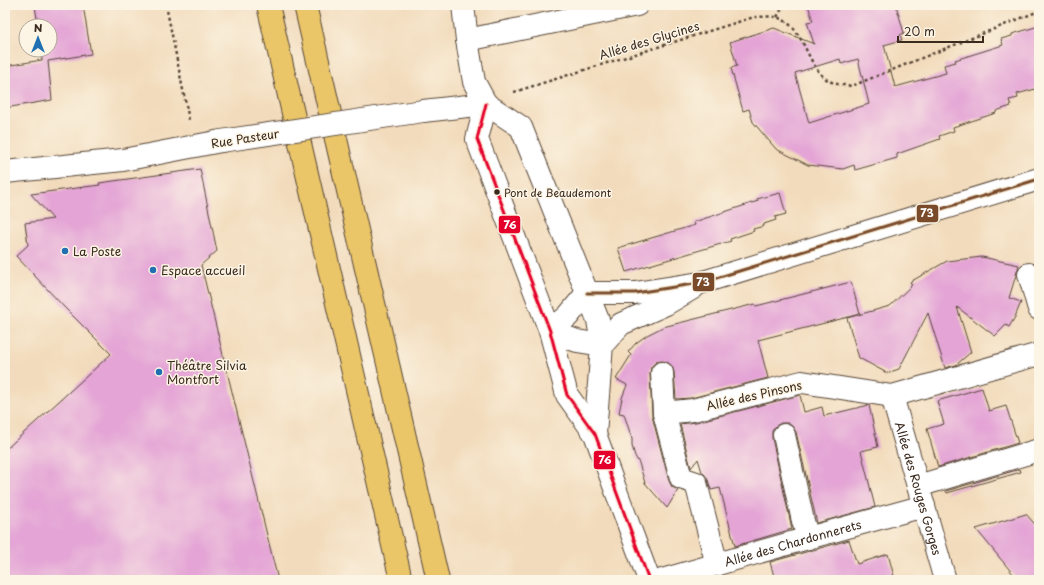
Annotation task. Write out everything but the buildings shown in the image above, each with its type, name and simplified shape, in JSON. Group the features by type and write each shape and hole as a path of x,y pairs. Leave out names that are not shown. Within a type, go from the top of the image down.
{"highway":[{"path":"268,5 402,580"},
{"path":"305,5 438,580"}],"street":[{"path":"463,5 474,82 486,104 521,127 598,320 602,345 595,434"},
{"path":"467,40 637,5"},
{"name":"Rue Pasteur","path":"5,172 123,160 221,141 486,104"},
{"path":"486,104 477,139 550,332 567,395 595,434 649,580"},
{"path":"550,332 568,316 588,293 635,292 700,284 1039,179"},
{"path":"1029,274 1039,309"},
{"path":"602,345 621,324 666,304 700,284"},
{"path":"550,332 577,341 602,345"},
{"path":"892,396 1039,354"},
{"path":"662,373 664,413 681,478 696,483 717,565"},
{"name":"Allée des Pinsons","path":"664,413 693,410 802,382 892,396"},
{"name":"Allée des Rouges Gorges","path":"892,396 945,580"},
{"path":"784,435 802,521 808,538"},
{"name":"Allée des Chardonnerets","path":"662,580 808,538 1039,450"}],"path":[{"path":"166,5 194,146"},
{"path":"784,5 777,17 796,31 818,72 833,83 852,86 1039,11"},
{"name":"Allée des Glycines","path":"486,104 520,89 754,17 777,17"}],"transit line":[{"name":"76","path":"486,104 477,139 550,331 567,395 595,434 649,580"},
{"name":"73","path":"587,293 635,293 700,283 1039,179"}],"place":[{"name":"Pont de Beaudemont","path":"497,192"},
{"name":"La Poste","path":"65,251"},
{"name":"Espace accueil","path":"153,270"},
{"name":"Théâtre Silvia Montfort","path":"159,372"}]}
